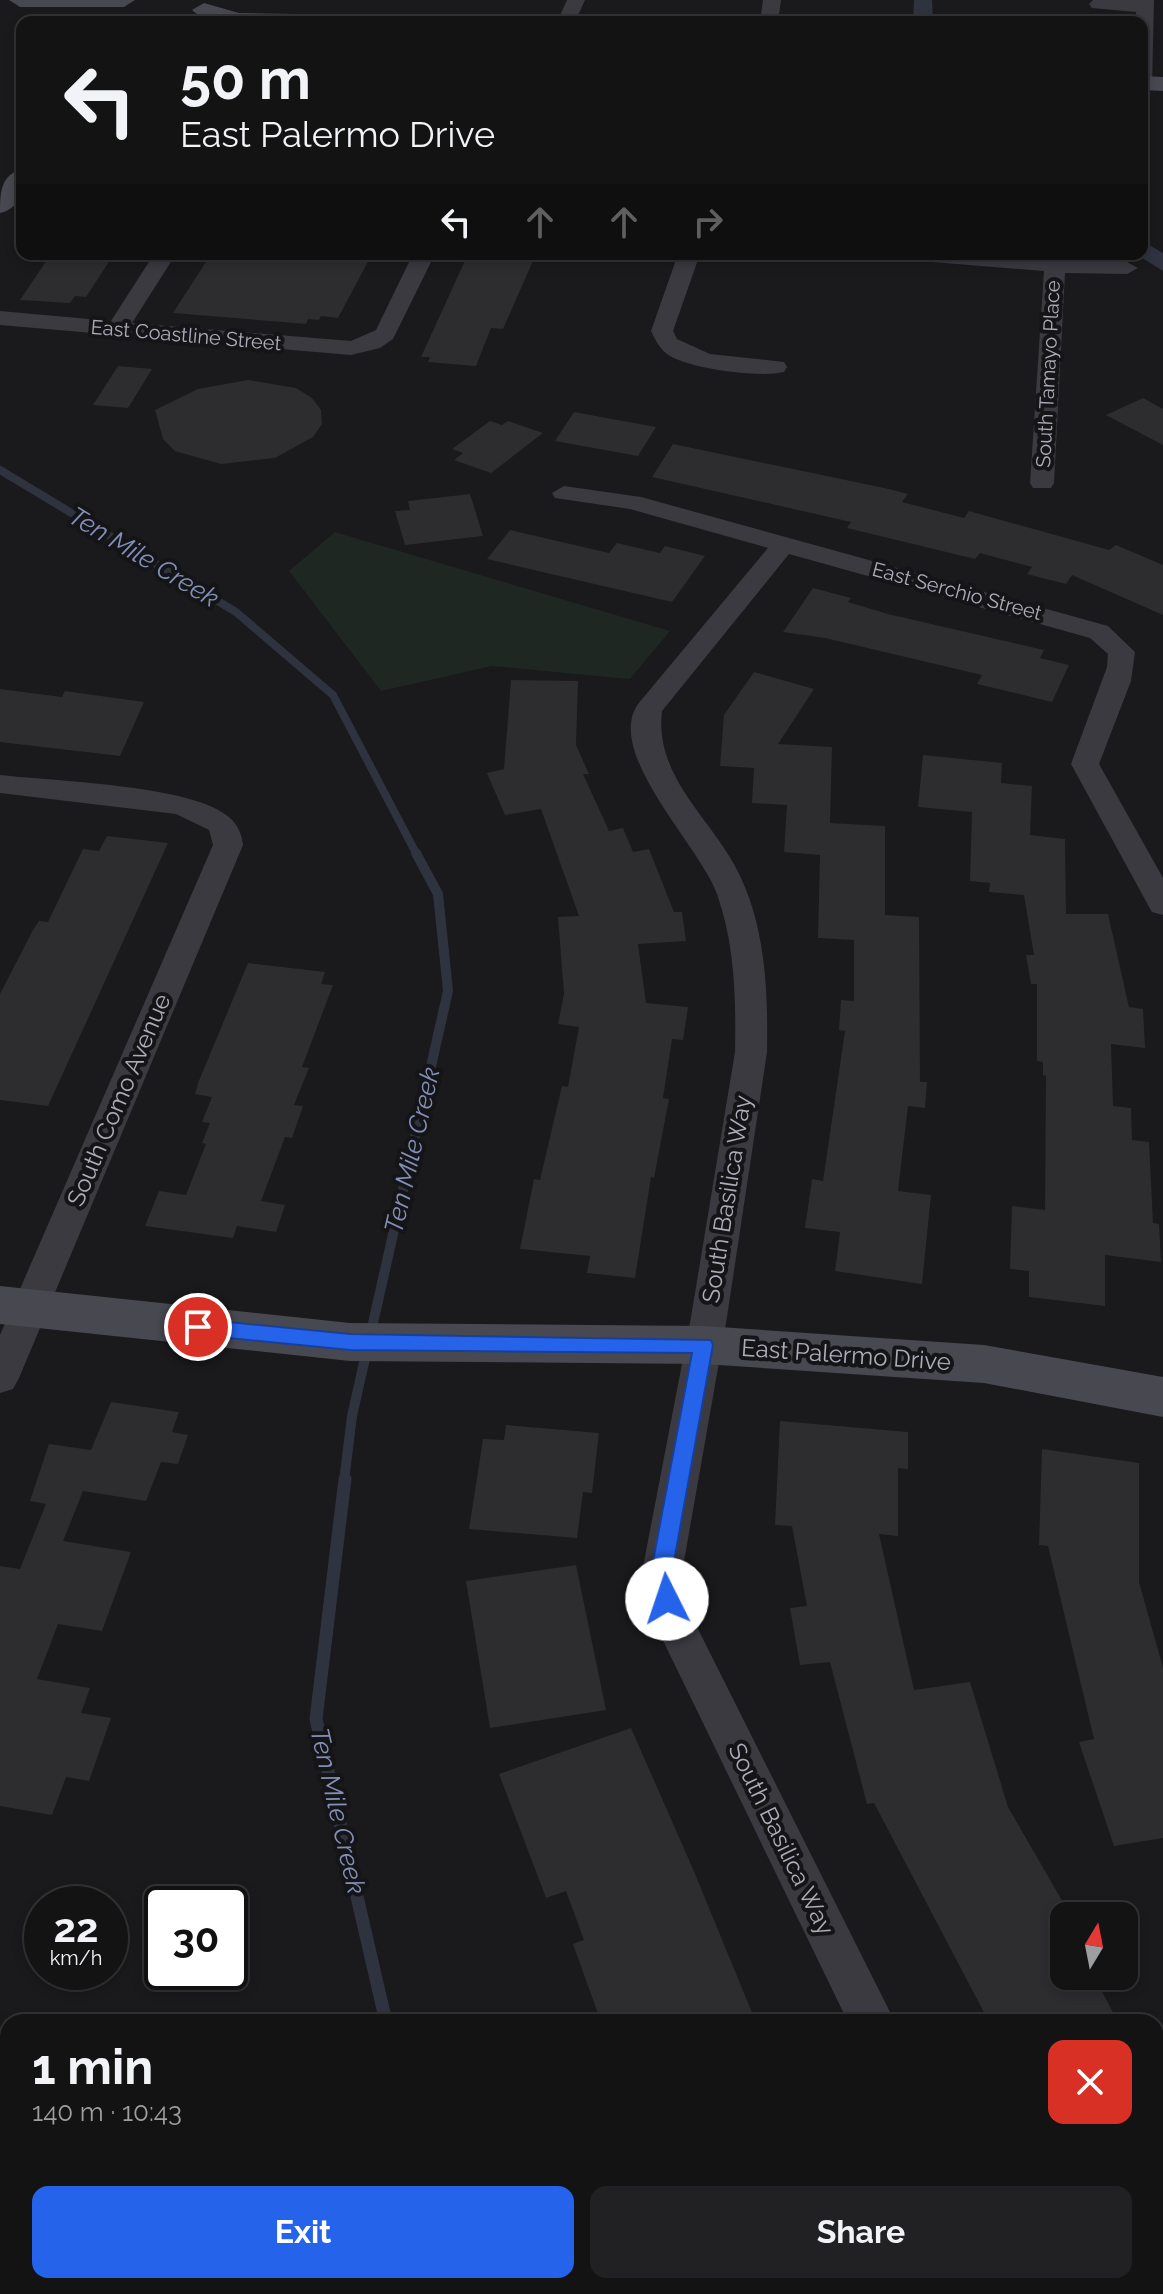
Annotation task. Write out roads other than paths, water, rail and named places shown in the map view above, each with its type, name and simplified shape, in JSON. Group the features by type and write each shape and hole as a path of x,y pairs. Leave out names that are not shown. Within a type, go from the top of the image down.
{"street":[{"path":"20,0 127,0"},
{"path":"98,16 102,10 127,0"},
{"path":"1098,4 1145,3"},
{"path":"199,8 228,16"},
{"path":"0,9 69,12 79,16"},
{"path":"1148,51 1150,83"},
{"path":"0,205 16,185"},
{"path":"117,328 161,260"},
{"name":"East Coastline Street","path":"0,318 332,348 372,343 389,328 421,260"},
{"path":"687,260 662,331 664,340 679,354 695,358 776,367"},
{"path":"982,260 1127,268"},
{"name":"South Tamayo Place","path":"1042,483 1055,266"},
{"name":"East Serchio Street","path":"564,493 632,502 1099,632 1122,652 1123,674 1088,745 1085,764 1163,905"},
{"name":"South Basilica Way","path":"784,544 648,710 643,726 644,745 654,769 696,824 726,876 748,964 753,1007 751,1052 704,1345 663,1567 667,1599 676,1626 868,2014"},
{"name":"South Como Avenue","path":"0,784 182,805 219,823 227,834 228,845 15,1306 0,1378"},
{"name":"East Palermo Drive","path":"15,1306 370,1342 704,1345 984,1364 1163,1397"}],"waterway":[{"path":"923,0 923,16"},
{"path":"1148,253 1163,264"},
{"name":"Ten Mile Creek","path":"0,470 236,612 333,695 417,855"},
{"name":"Ten Mile Creek","path":"344,1481 352,1416 448,991 438,894 416,853"},
{"name":"Ten Mile Creek","path":"345,1479 316,1719 384,2014"}]}
